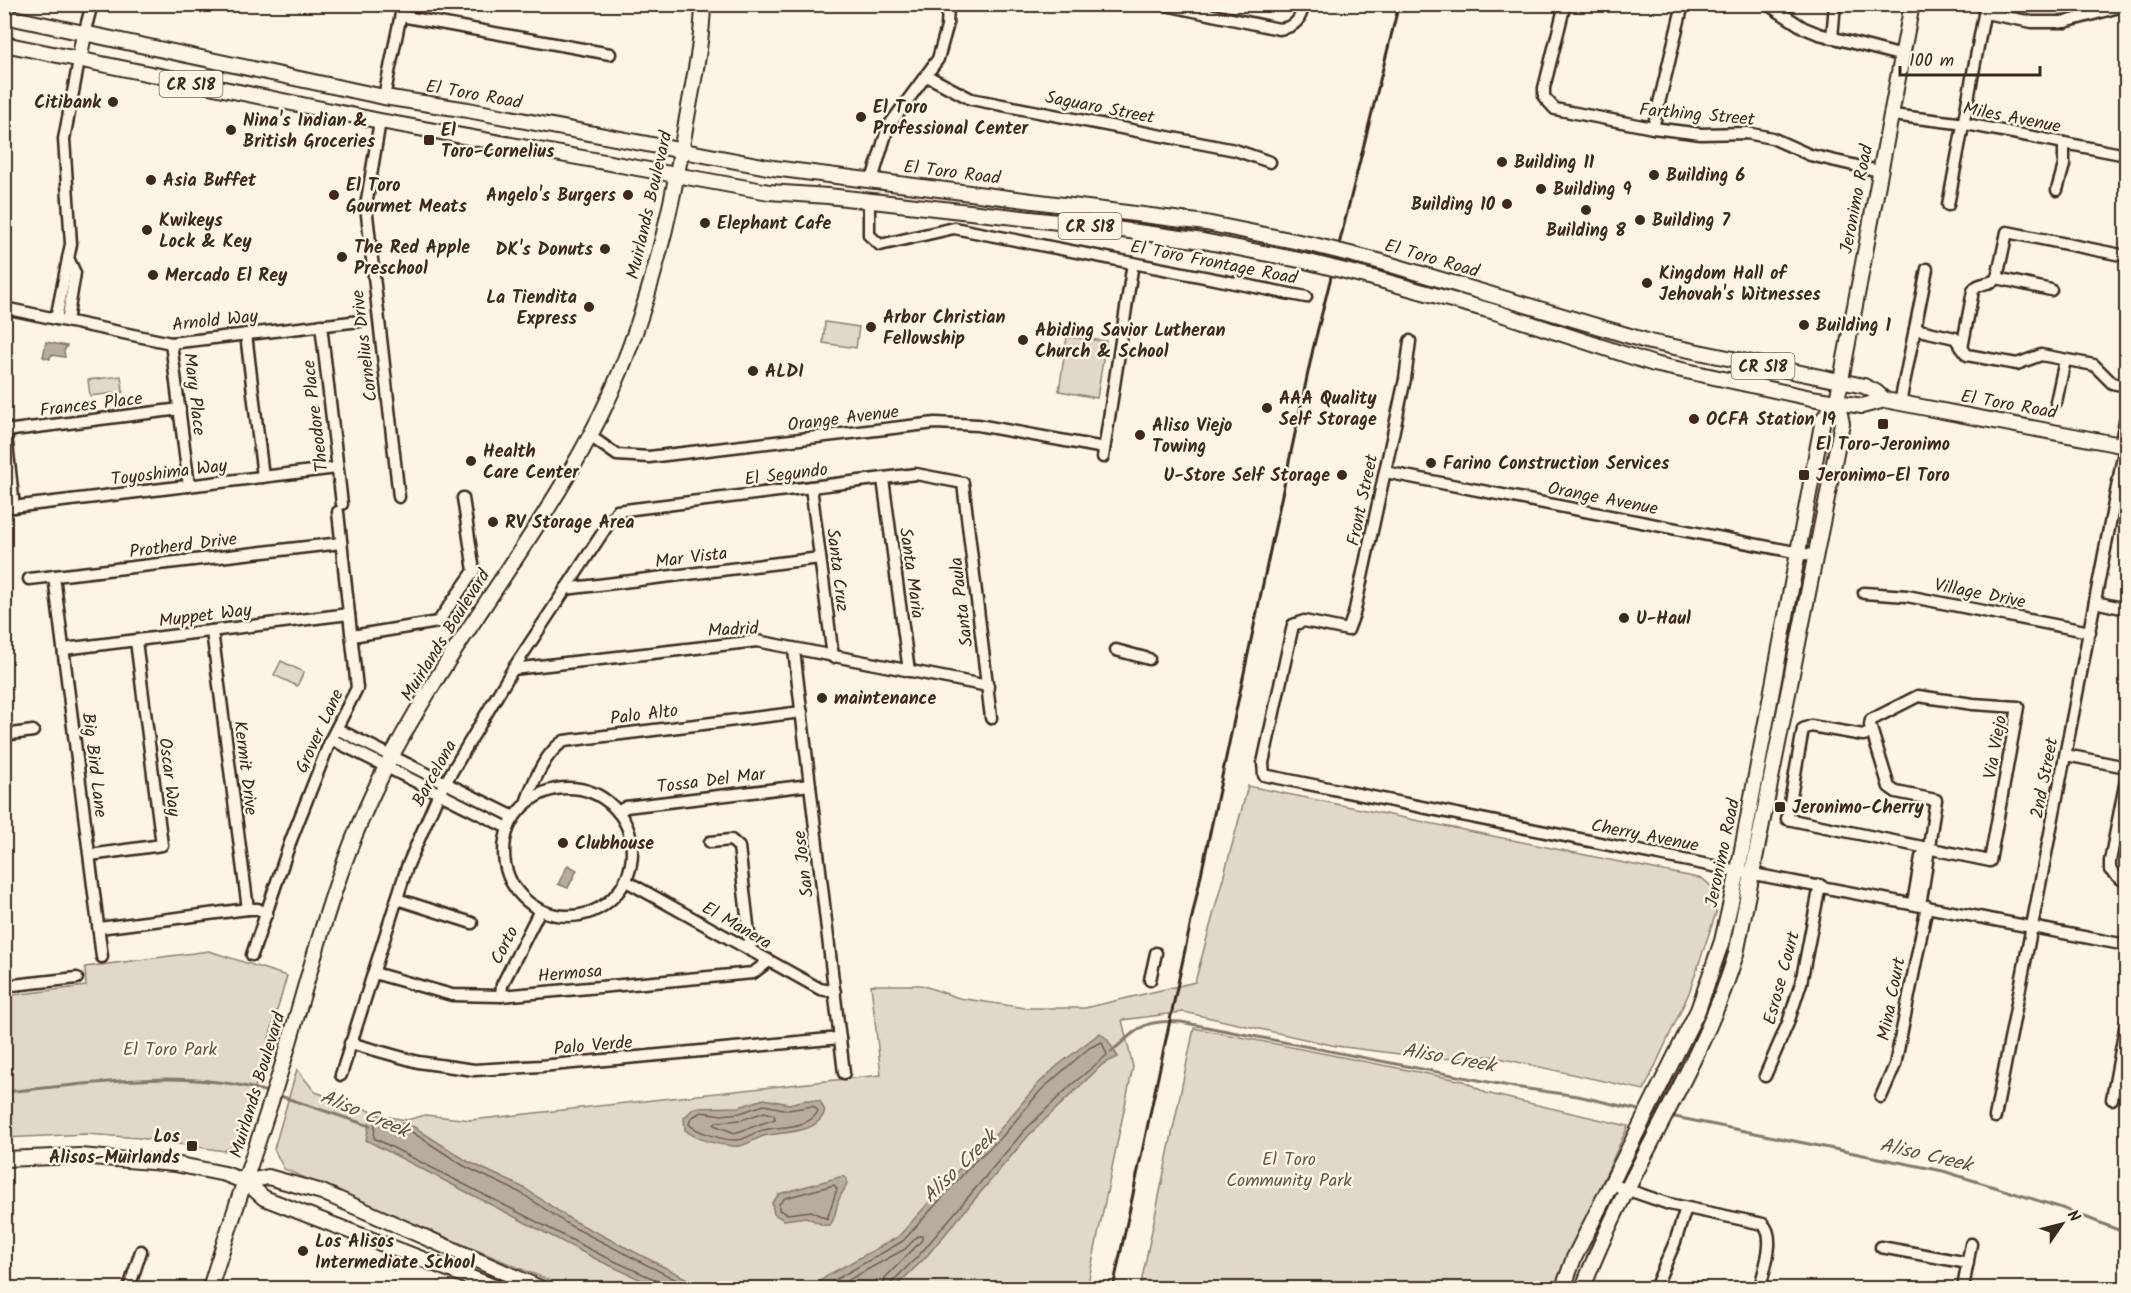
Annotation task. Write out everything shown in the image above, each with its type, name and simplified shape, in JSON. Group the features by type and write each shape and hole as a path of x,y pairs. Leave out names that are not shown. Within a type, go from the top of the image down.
{"main road":[{"name":"Muirlands Boulevard","path":"210,1288 246,1182 353,837 389,762 432,687 555,496 590,436 607,403 628,349 658,255 678,174 700,55 703,4"},
{"name":"Jeronimo Road","path":"1583,1288 1627,1188 1714,1017 1728,978 1754,874 1842,423 1837,401 1840,381 1912,4"},
{"name":"El Toro Road","path":"4,16 190,54 236,67 384,98 682,149 773,168 1206,223 1314,245 1378,261 1650,342 1864,387 1876,392 1885,400"},
{"path":"79,61 84,34"},
{"name":"El Toro Road","path":"4,45 380,121 770,192 1203,241 1309,262 1373,278 1495,312 1654,364 1815,399 1862,406 1885,400 2126,445"},
{"path":"380,121 384,98"},
{"path":"869,202 872,180"},
{"name":"Jeronimo Road","path":"1563,1288 1574,1258 1656,1095 1711,976 1738,871 1823,419 1837,401"},
{"path":"4,1159 60,1156 135,1159 225,1174 246,1182 264,1198 497,1288"},
{"path":"246,1182 268,1177 322,1192 540,1288"}],"street":[{"path":"84,34 92,4"},
{"path":"872,180 888,127 938,59 943,42 948,4"},
{"path":"1161,4 1279,29 1295,25 1300,18 1304,4"},
{"name":"Farthing Street","path":"1565,4 1544,88 1547,102 1563,111 1653,128 1701,134 1747,133 1772,138 1810,155 1879,171"},
{"path":"1653,128 1683,4"},
{"path":"1767,4 1804,28 1832,38 1903,56"},
{"path":"1832,38 1835,4"},
{"path":"1948,205 1966,123 1985,9 2032,22 2065,22 2127,5"},
{"path":"384,98 402,10 610,54"},
{"path":"62,320 75,273 68,258 72,232 64,139 79,61"},
{"name":"Saguaro Street","path":"927,76 971,99 1235,150 1270,162"},
{"name":"Miles Avenue","path":"1892,115 1966,123 2127,155"},
{"name":"Cornelius Drive","path":"380,121 366,206 399,497"},
{"path":"2057,190 2064,165 2064,143"},
{"name":"El Toro Frontage Road","path":"869,202 869,235 880,245 954,228 1306,297"},
{"path":"1962,348 1973,291 1979,285 1993,282 1997,278 2007,232 2127,256"},
{"name":"Orange Avenue","path":"590,436 617,455 649,457 935,423 978,424 1104,452 1133,262"},
{"path":"1900,403 1927,269"},
{"path":"1997,278 2051,290"},
{"name":"Arnold Way","path":"4,308 171,342 360,321"},
{"name":"Theodore Place","path":"321,325 340,508"},
{"path":"1915,329 1955,338 1967,355 2017,364 2042,355 2094,365 2112,383 2127,386"},
{"path":"246,334 263,477"},
{"name":"Front Street","path":"1264,775 1263,763 1291,630 1297,622 1304,621 1348,630 1369,553 1410,341"},
{"name":"Mary Place","path":"171,342 189,486"},
{"path":"2056,402 2065,360"},
{"name":"Frances Place","path":"5,431 180,409"},
{"name":"2nd Street","path":"1995,1117 2126,445 2122,436 2127,417"},
{"path":"4,426 9,507"},
{"name":"Toyoshima Way","path":"9,507 337,468"},
{"name":"Orange Avenue","path":"1385,472 1815,556"},
{"name":"El Segundo","path":"614,514 622,510 916,474 963,483"},
{"name":"Santa Maria","path":"883,478 909,671"},
{"name":"Santa Paula","path":"963,483 991,718"},
{"name":"Santa Cruz","path":"811,487 833,657"},
{"path":"352,636 430,624 443,618 474,571 463,498"},
{"name":"Grover Lane","path":"252,955 291,840 334,734 357,688 341,543 340,508"},
{"name":"Barcelona","path":"341,1075 397,899 438,795 513,669 614,514"},
{"name":"Protherd Drive","path":"29,579 341,543"},
{"name":"Mar Vista","path":"565,589 820,558"},
{"name":"Big Bird Lane","path":"54,576 102,957"},
{"name":"Village Drive","path":"1864,593 1907,596 2090,632"},
{"path":"2095,602 2127,609"},
{"name":"Muppet Way","path":"64,649 349,615"},
{"name":"Kermit Drive","path":"212,631 248,909"},
{"name":"Oscar Way","path":"90,855 162,845 136,641"},
{"name":"Madrid","path":"513,669 747,641 987,686"},
{"name":"San Jose","path":"794,650 844,1073"},
{"path":"1116,650 1149,659"},
{"name":"Via Viejo","path":"1918,696 1973,704 2018,706 1990,861 1928,849 1787,819 1803,729 1810,726 1863,735 1872,733 1870,725 1876,715 1918,696"},
{"name":"Palo Alto","path":"526,803 533,784 553,752 564,741 802,712"},
{"path":"4,735 33,731"},
{"path":"1872,733 1889,787 1896,792 1936,800 1928,849 1922,857 1920,904"},
{"path":"334,734 389,762 445,783 514,818"},
{"path":"2066,755 2127,767"},
{"path":"389,762 438,795 508,828"},
{"name":"Cherry Avenue","path":"1264,775 1738,871 2127,945"},
{"path":"2127,780 2110,870 2121,879 2127,880"},
{"name":"Tossa Del Mar","path":"618,812 626,807 810,784"},
{"path":"574,788 594,793 618,812 628,830 633,850 626,881 617,895 604,906 589,913 573,916 556,915 540,910 521,896 508,875 504,852 508,828 526,803 554,789 574,788"},
{"path":"710,842 731,840 739,847 751,951"},
{"name":"El Manera","path":"626,881 820,989 835,992"},
{"name":"Esrose Court","path":"1765,1076 1788,1023 1801,983 1820,885"},
{"path":"397,899 472,923"},
{"name":"Mina Court","path":"1881,1096 1895,1065 1920,904"},
{"path":"99,928 248,909 258,909 267,914"},
{"name":"Corto","path":"501,996 502,985 540,910"},
{"path":"1150,980 1155,953"},
{"name":"Hermosa","path":"374,973 452,995 501,996 753,973 769,961"},
{"path":"4,986 77,978"},
{"path":"2112,1099 2127,1023"},
{"name":"Palo Verde","path":"350,1043 418,1062 474,1070 541,1066 840,1038"},
{"path":"1611,1184 1686,1208 1758,1221 1768,1228 1770,1240 1760,1288"},
{"path":"1655,1288 1675,1242 1686,1208"},
{"path":"1962,1288 1971,1245"},
{"path":"1881,1247 1968,1263"},
{"path":"129,1288 141,1251"}],"green space":[{"path":"825,322 859,327 856,348 823,343"},
{"path":"1067,337 1106,341 1097,398 1059,391"},
{"path":"121,376 123,392 90,396 88,380"},
{"path":"281,661 304,672 297,686 274,675"},
{"path":"1248,786 1703,879 1713,888 1716,913 1689,993 1644,1090 1490,1056 1439,1059 1336,1046 1184,1012 1122,1020 1133,1067 1087,1288 567,1288 284,1169 274,1149 297,1069 315,1092 388,1117 407,1120 425,1115 471,1120 881,1075 871,985 921,985 959,998 1025,1008 1085,1008 1195,982"},
{"name":"El Toro Park","path":"209,951 287,976 239,1143 224,1151 139,1138 86,1134 5,1138 5,996 86,986 85,967"},
{"name":"El Toro Community Park","path":"1194,1028 1464,1081 1486,1093 1628,1126 1554,1288 1140,1288"}],"water":[{"path":"46,342 67,346 64,351 65,357 51,355 50,359 43,357"},
{"path":"568,865 577,870 568,888 558,884"},
{"path":"1100,1033 1107,1039 1118,1057 1103,1064 1029,1135 925,1258 894,1288 811,1288 830,1274 898,1237 970,1157 997,1133 1037,1085 1057,1066"},
{"path":"764,1099 789,1104 806,1100 820,1101 825,1111 821,1119 807,1128 764,1136 745,1145 737,1146 708,1141 695,1137 685,1130 684,1118 694,1108 739,1107"},
{"path":"371,1114 414,1127 467,1161 524,1188 572,1220 705,1288 659,1288 598,1260 366,1140"},
{"path":"843,1176 847,1179 847,1184 838,1200 834,1219 830,1225 823,1225 806,1217 784,1220 774,1214 772,1203 779,1194"}],"waterway":[{"name":"Aliso Creek","path":"1111,1052 1142,1027 1158,1022 1181,1022 1514,1087 1578,1096 1643,1111"},
{"name":"Aliso Creek","path":"4,1092 104,1082 172,1079 238,1085 271,1093"},
{"name":"Aliso Creek","path":"277,1095 370,1126"},
{"name":"Aliso Creek","path":"1670,1116 1943,1171 2062,1208 2126,1233"}],"railway":[{"path":"1113,1288 1313,349 1399,4"}],"place":[{"name":"Citibank","path":"113,102"},
{"name":"El Toro Professional Center","path":"861,117"},
{"name":"Nina's Indian & British Groceries","path":"231,130"},
{"name":"El Toro-Cornelius","path":"429,140"},
{"name":"Building 11","path":"1502,162"},
{"name":"Building 6","path":"1654,175"},
{"name":"Asia Buffet","path":"151,180"},
{"name":"Building 9","path":"1541,189"},
{"name":"El Toro Gourmet Meats","path":"334,195"},
{"name":"Angelo's Burgers","path":"628,195"},
{"name":"Building 10","path":"1507,204"},
{"name":"Building 8","path":"1586,210"},
{"name":"Building 7","path":"1640,220"},
{"name":"Elephant Cafe","path":"705,223"},
{"name":"Kwikeys Lock & Key","path":"147,230"},
{"name":"DK's Donuts","path":"605,249"},
{"name":"The Red Apple Preschool","path":"342,257"},
{"name":"Mercado El Rey","path":"153,275"},
{"name":"Kingdom Hall of Jehovah's Witnesses","path":"1647,283"},
{"name":"La Tiendita Express","path":"589,307"},
{"name":"Building 1","path":"1804,325"},
{"name":"Arbor Christian Fellowship","path":"871,327"},
{"name":"Abiding Savior Lutheran Church & School","path":"1023,340"},
{"name":"ALDI","path":"753,371"},
{"name":"AAA Quality Self Storage","path":"1267,408"},
{"name":"OCFA Station 19","path":"1694,419"},
{"name":"El Toro-Jeronimo","path":"1883,424"},
{"name":"Aliso Viejo Towing","path":"1140,435"},
{"name":"Health Care Center","path":"471,461"},
{"name":"Farino Construction Services","path":"1431,463"},
{"name":"U-Store Self Storage","path":"1342,475"},
{"name":"Jeronimo-El Toro","path":"1804,475"},
{"name":"RV Storage Area","path":"493,522"},
{"name":"U-Haul","path":"1624,618"},
{"name":"maintenance","path":"822,698"},
{"name":"Jeronimo-Cherry","path":"1780,807"},
{"name":"Clubhouse","path":"563,843"},
{"name":"Los Alisos-Muirlands","path":"192,1146"},
{"name":"Los Alisos Intermediate School","path":"303,1251"}]}
